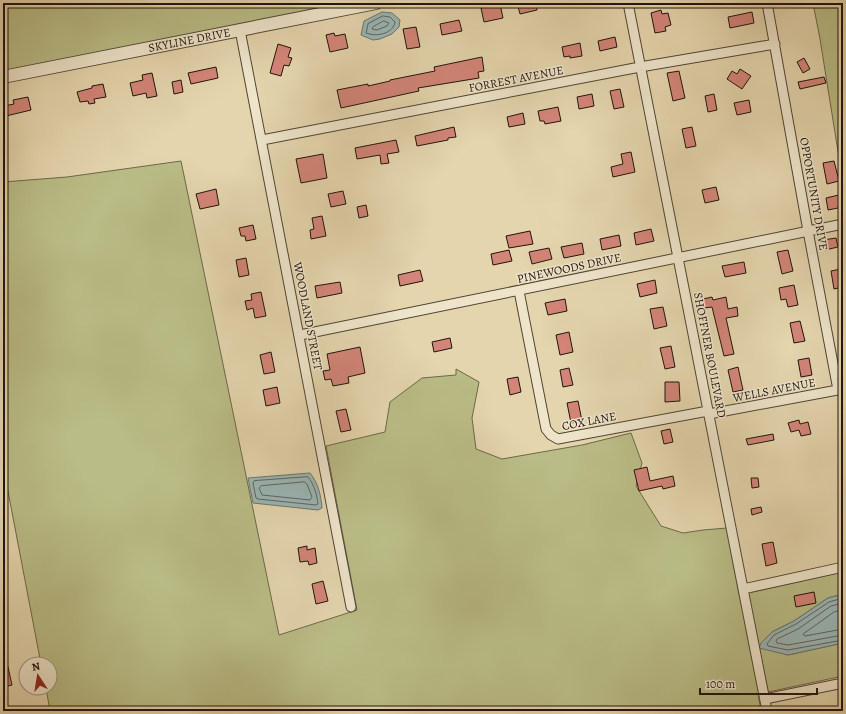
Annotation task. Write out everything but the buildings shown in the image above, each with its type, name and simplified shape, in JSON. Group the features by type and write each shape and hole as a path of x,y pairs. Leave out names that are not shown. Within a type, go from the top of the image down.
{"street":[{"name":"SKYLINE DRIVE","path":"3,77 376,3"},
{"name":"SHOFFNER BOULEVARD","path":"628,3 767,711"},
{"name":"OPPORTUNITY DRIVE","path":"767,3 808,231 841,389"},
{"name":"WOODLAND STREET","path":"240,30 300,335 351,607"},
{"name":"FORREST AVENUE","path":"262,140 640,67 775,44"},
{"name":"PINEWOODS DRIVE","path":"300,335 843,224"},
{"name":"COX LANE","path":"519,291 546,429 551,436 558,439 709,413"},
{"name":"WELLS AVENUE","path":"709,413 841,389"},
{"path":"743,589 843,567"},
{"path":"765,699 843,683"}],"green space":[{"path":"3,3 353,3 3,73"},
{"path":"813,3 843,3 843,163 840,164 820,39"},
{"path":"181,161 279,635 357,610 326,446 385,432 390,402 422,378 456,375 456,369 479,382 472,418 476,449 502,459 582,445 631,433 642,463 636,486 661,526 683,533 727,528 760,693 758,694 761,711 50,711 47,696 58,696 58,656 39,656 3,465 3,182 67,177"},
{"path":"843,572 843,594 828,598 794,621 772,632 759,647 788,655 843,643 843,676 768,692 748,593"}],"water":[{"path":"382,12 392,13 400,20 399,27 392,34 380,39 373,40 361,35 364,21"},
{"path":"310,473 319,489 322,508 318,510 253,503 248,478"},
{"path":"843,594 843,643 788,655 759,648 761,643 772,632 794,621 828,598"}]}
